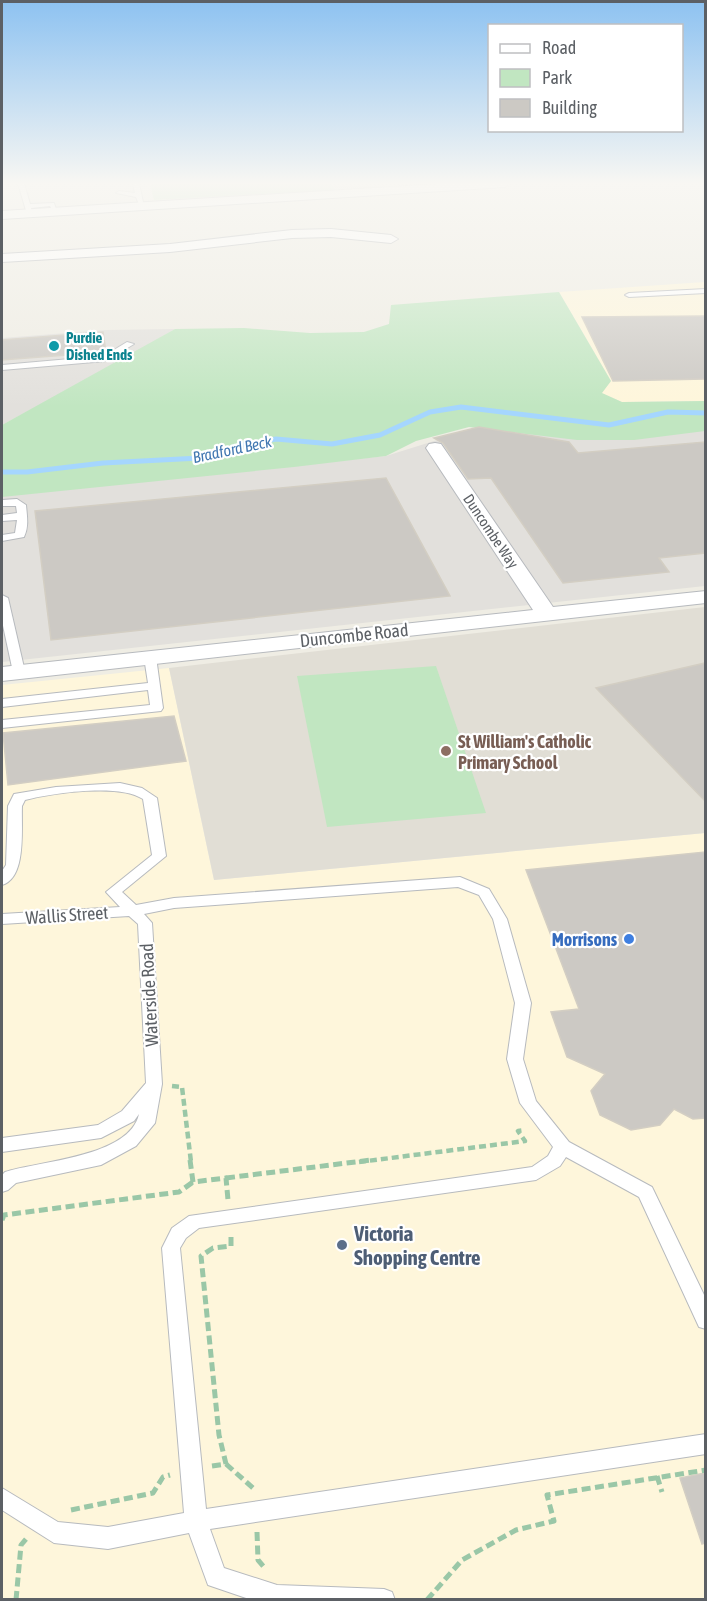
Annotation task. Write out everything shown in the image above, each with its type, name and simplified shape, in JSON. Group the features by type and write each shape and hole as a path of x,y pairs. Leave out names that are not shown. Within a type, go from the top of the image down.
{"street":[{"name":"Duncombe Way","path":"435,448 547,615"},
{"name":"Duncombe Road","path":"10,673 705,597"}],"lane":[{"path":"628,295 705,291"},
{"path":"2,368 106,358 130,344"},
{"path":"2,503 17,502 21,505 23,525 20,535 2,538"},
{"path":"2,518 22,516"},
{"path":"2,598 10,673"},
{"path":"2,724 157,708 150,657"},
{"path":"2,703 154,686"},
{"name":"Waterside Road","path":"2,880 13,865 15,806 19,797 111,787 128,788 150,798 159,856 113,892 145,923 154,1084 146,1123 130,1141 95,1160 11,1177 2,1185"},
{"name":"Wallis Street","path":"2,920 132,911 174,903 460,882 484,892 500,919 523,1003 515,1059 528,1103 563,1147 646,1192 705,1321"},
{"path":"2,1145 101,1131 128,1116 154,1084"},
{"path":"384,1599 277,1596 216,1577 196,1521 171,1248 179,1233 195,1221 536,1173 555,1161 563,1147"},
{"path":"2,1498 54,1532 108,1538 196,1521 705,1444"}],"path":[{"path":"226,1178 525,1141 518,1131 546,1128"},
{"path":"2,1220 4,1215 179,1192 193,1182"},
{"path":"426,1599 462,1560 516,1530 554,1521 547,1495 705,1470"}],"shaded area":[{"path":"705,282 705,401 622,402 601,393 611,381 559,292"},
{"path":"175,329 2,425 2,338 106,330"},
{"path":"479,427 705,431 705,586 2,662 2,495 386,456"},
{"name":"St William's Catholic Primary School","path":"705,607 705,833 214,880 169,668"},
{"name":"Victoria Shopping Centre","path":"169,668 214,880 705,833 705,1599 2,1600 2,685"}],"green space":[{"path":"559,292 611,381 602,393 622,402 705,401 705,431 634,440 577,440 469,427 416,441 386,456 2,497 2,425 175,329 244,328 310,333 364,332 389,324 391,305"},
{"path":"436,666 486,813 327,827 297,676"}],"building":[{"path":"705,316 705,379 613,381 582,317"},
{"name":"Purdie Dished Ends","path":"103,332 106,352 2,360 2,340"},
{"path":"479,427 569,442 578,453 705,442 705,553 659,558 669,572 563,583 491,478 468,479 443,443 434,438"},
{"path":"386,478 450,596 51,640 35,511"},
{"path":"705,663 705,801 596,688"},
{"path":"174,716 186,761 8,785 3,733"},
{"name":"Morrisons","path":"705,852 705,1118 693,1119 674,1109 660,1125 631,1130 600,1115 591,1091 605,1074 567,1057 551,1012 579,1009 526,870"},
{"path":"705,1473 705,1543 702,1544 680,1478"}],"waterway":[{"name":"Bradford Beck","path":"2,472 27,472 103,463 200,458 234,447 276,439 332,444 380,435 430,412 461,407 609,425 668,412 706,413"}],"place":[{"name":"Purdie Dished Ends","path":"54,346"},
{"name":"St William's Catholic Primary School","path":"446,751"},
{"name":"Morrisons","path":"629,939"},
{"name":"Victoria Shopping Centre","path":"342,1245"}]}
